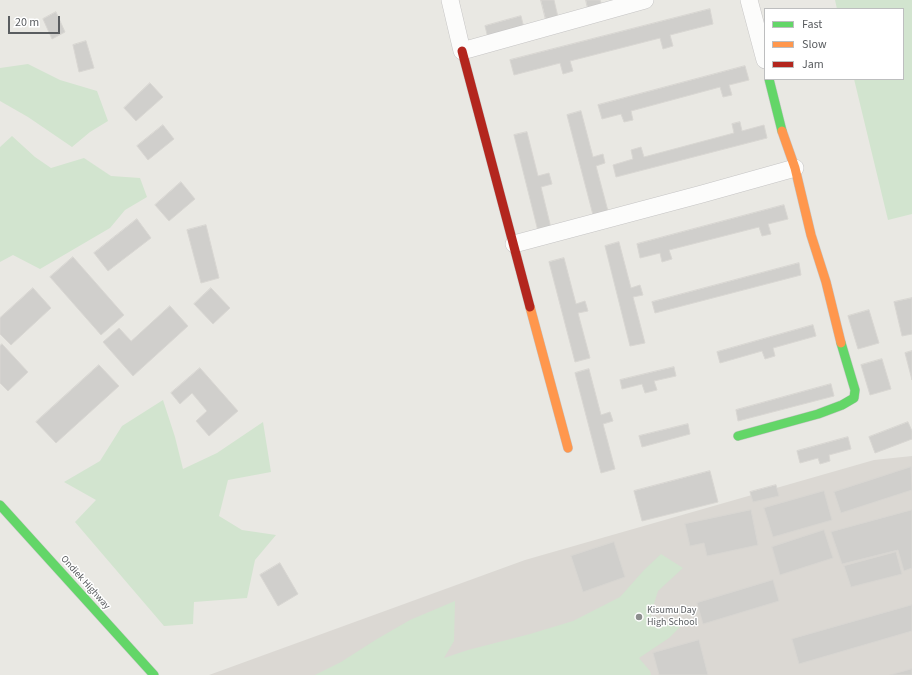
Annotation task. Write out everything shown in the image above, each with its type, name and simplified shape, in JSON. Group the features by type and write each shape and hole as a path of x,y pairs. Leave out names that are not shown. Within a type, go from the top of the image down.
{"street":[{"path":"450,0 462,51 568,448"},
{"path":"462,51 645,0"},
{"path":"750,0 764,56"},
{"path":"738,436 812,416 849,402 854,398 855,390 845,360 826,282 811,235 795,168 783,133 769,80"},
{"path":"514,244 795,168"},
{"name":"Ondiek Highway","path":"0,505 154,675"}],"shaded area":[{"name":"Kisumu Day High School","path":"912,456 912,675 209,675 525,560 874,460"}],"green space":[{"path":"835,0 912,0 912,214 888,220 854,80 904,80 904,8 837,8"},
{"path":"28,64 60,80 97,91 108,121 90,132 72,147 28,117 0,101 0,68"},
{"path":"12,136 35,157 51,168 84,158 111,176 140,178 147,197 125,210 110,228 40,269 13,255 0,262 0,147"},
{"path":"163,400 175,437 183,469 217,453 263,422 271,472 228,480 219,516 242,530 276,535 255,560 247,598 194,602 193,624 164,626 75,522 96,500 64,482 100,461 122,426"},
{"path":"661,554 683,568 658,591 650,616 680,627 669,638 639,658 650,671 651,675 315,675 341,662 410,620 455,601 454,641 444,658 573,621 620,597 644,570"}],"building":[{"path":"541,0 554,0 558,17 546,20"},
{"path":"586,0 600,0 602,5 588,9"},
{"path":"710,9 713,24 670,35 673,46 663,49 660,38 570,61 573,71 563,74 560,63 514,75 510,60"},
{"path":"56,12 65,32 52,39 43,19"},
{"path":"521,16 524,28 488,38 485,26"},
{"path":"86,41 94,68 79,72 73,45"},
{"path":"745,66 749,80 729,85 732,95 723,97 720,87 631,111 633,120 624,122 621,114 602,119 598,105"},
{"path":"150,83 163,97 136,121 124,108"},
{"path":"581,111 593,157 603,154 605,163 596,166 608,211 593,215 567,115"},
{"path":"740,122 742,131 764,125 767,138 616,177 613,165 633,159 631,150 641,147 644,157 734,133 732,124"},
{"path":"163,125 174,139 148,160 137,146"},
{"path":"527,132 538,176 549,173 552,184 541,187 551,228 538,231 514,135"},
{"path":"181,182 195,199 169,221 155,205"},
{"path":"784,205 788,219 768,224 771,234 762,236 759,227 669,250 672,259 662,262 660,253 640,258 637,244"},
{"path":"137,219 151,238 108,271 94,253"},
{"path":"206,225 219,278 201,283 187,230"},
{"path":"619,242 631,288 640,285 643,295 633,297 645,343 630,346 605,246"},
{"path":"73,257 124,315 101,335 50,277"},
{"path":"564,258 576,304 585,301 588,311 578,313 590,358 575,362 549,262"},
{"path":"799,263 801,275 655,313 652,302"},
{"path":"33,288 51,308 11,345 0,334 0,318"},
{"path":"211,288 230,308 213,324 194,304"},
{"path":"912,298 912,334 902,336 894,302"},
{"path":"170,306 188,326 133,376 103,342 119,328 131,341"},
{"path":"869,310 879,343 858,349 848,316"},
{"path":"813,325 816,336 773,348 775,356 765,359 762,351 720,363 717,352"},
{"path":"2,344 28,372 8,391 0,383 0,346"},
{"path":"912,351 912,380 905,353"},
{"path":"882,359 891,389 870,395 861,365"},
{"path":"99,365 119,386 56,443 36,422"},
{"path":"674,367 676,376 654,381 657,390 645,393 642,384 622,389 620,380"},
{"path":"200,368 238,411 209,436 196,421 207,411 192,393 180,404 171,393"},
{"path":"589,369 601,415 610,412 613,421 603,424 615,469 601,473 575,373"},
{"path":"831,384 834,396 738,421 736,410"},
{"path":"908,422 912,431 912,439 875,453 869,437"},
{"path":"688,424 690,434 642,447 639,436"},
{"path":"848,437 851,449 829,455 830,461 820,464 818,458 800,463 797,451"},
{"path":"911,467 912,490 841,513 834,492"},
{"path":"710,471 718,502 642,521 634,491"},
{"path":"776,485 779,496 753,502 750,492"},
{"path":"824,491 832,520 773,537 764,508"},
{"path":"751,510 758,545 707,556 704,543 690,546 685,524"},
{"path":"912,510 912,568 904,571 898,550 842,564 831,532"},
{"path":"824,530 833,558 780,575 772,547"},
{"path":"614,542 625,577 583,592 571,556"},
{"path":"896,552 902,574 851,587 844,566"},
{"path":"280,563 298,594 278,606 260,575"},
{"path":"773,580 779,601 703,624 697,603"},
{"path":"912,605 912,631 799,664 792,639"},
{"path":"699,640 708,675 659,675 653,653"},
{"path":"912,669 912,675 890,675"}],"traffic: fast":[{"path":"769,80 782,131"},
{"path":"738,436 818,414 842,405 854,398 855,390 841,343"},
{"path":"0,505 154,675"}],"traffic: slow":[{"path":"782,131 795,168 811,235 826,282 841,343"},
{"path":"530,307 568,448"}],"traffic: jam":[{"path":"462,51 530,307"}],"place":[{"name":"Kisumu Day High School","path":"639,617"}]}
